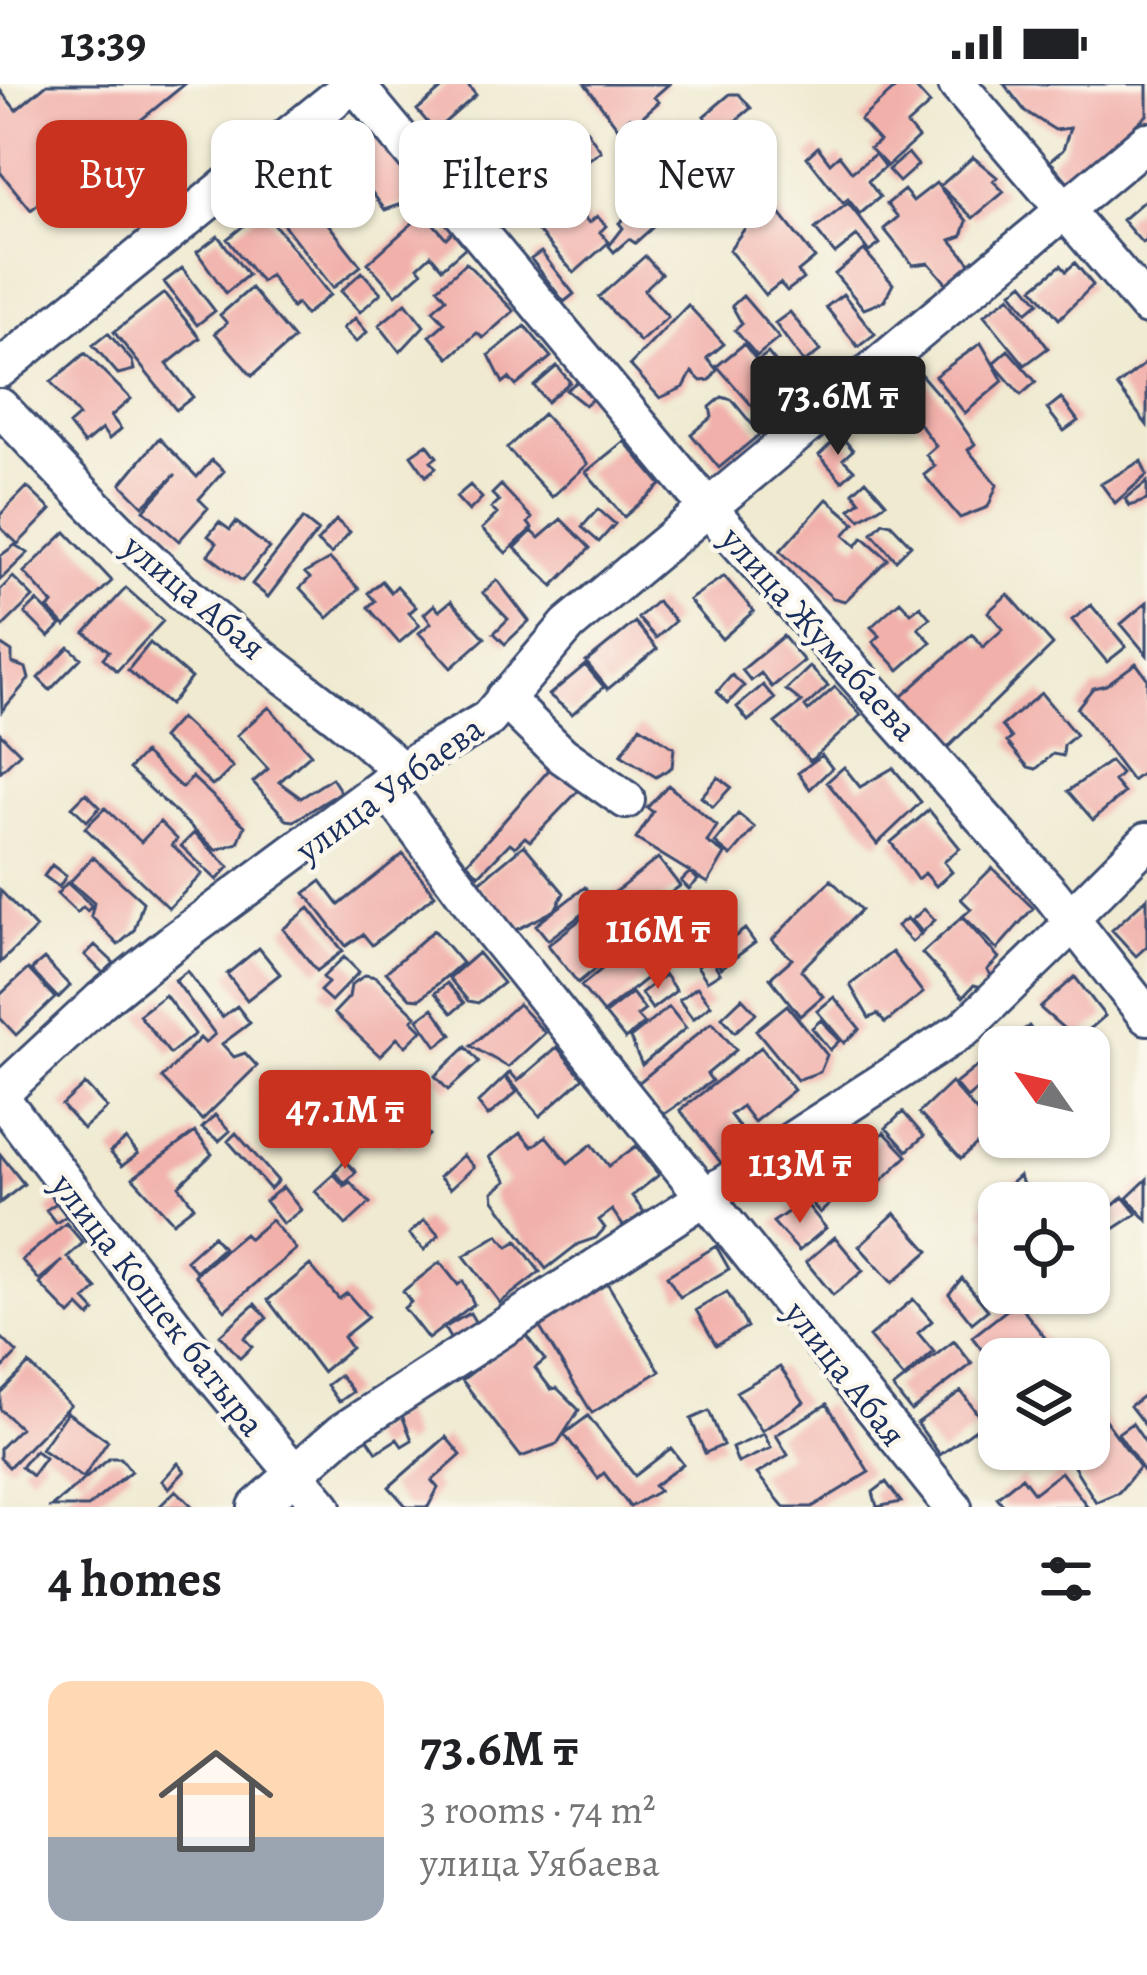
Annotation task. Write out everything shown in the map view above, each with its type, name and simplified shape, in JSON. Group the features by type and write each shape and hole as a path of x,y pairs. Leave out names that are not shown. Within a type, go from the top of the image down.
{"street":[{"path":"0,369 354,84"},
{"name":"улица Жумабаева","path":"354,84 709,509 1072,920 1147,1016"},
{"path":"957,84 1147,306"},
{"name":"улица Уябаева","path":"0,1095 101,1000 393,778 471,732 568,625 1147,141"},
{"name":"улица Абая","path":"0,407 130,544 196,604 358,729 493,932 953,1507"},
{"path":"504,698 562,755 626,800"},
{"path":"257,1507 342,1432 964,1029 1147,841"},
{"name":"улица Кошек батыра","path":"0,1095 291,1475 323,1507"}],"building":[{"path":"47,84 185,84 141,120 36,120 36,206 31,210 0,172 0,90 16,110"},
{"path":"447,84 467,84 476,95 448,120 426,120 417,110"},
{"path":"585,84 669,84 654,97 659,102 638,120 630,117 615,120 615,124"},
{"path":"900,84 912,84 930,104 907,125 918,138 887,166 870,148 879,141 860,120"},
{"path":"1004,84 1147,84 1147,115 1069,183 1050,161 1063,150 1070,128 1055,130 1025,111"},
{"path":"730,94 739,94 751,108 737,120 704,116"},
{"path":"375,130 399,162 399,205 385,210 375,197"},
{"path":"591,137 601,151 591,158"},
{"path":"818,147 830,163 839,155 852,172 875,154 885,167 868,181 880,197 860,214 848,199 843,203 807,157"},
{"path":"908,153 918,165 899,182 888,170"},
{"path":"973,157 997,177 993,181 1004,192 973,218 940,186"},
{"path":"936,183 967,221 962,236 951,240 971,264 947,284 929,263 913,265 884,229 898,217 887,204 904,190 913,201"},
{"path":"1147,198 1147,241 1142,243 1122,220"},
{"path":"848,203 880,244 869,252 857,236 835,254 815,229"},
{"path":"777,210 815,258 798,272 803,279 787,291 780,283 765,295 729,250 745,228 777,228"},
{"path":"597,216 606,226 600,232 609,242 574,273 537,230 591,228"},
{"path":"241,228 277,228 330,295 305,315 297,304 292,308 270,275 261,282 227,239"},
{"path":"286,228 331,228 361,266 333,288"},
{"path":"407,228 437,228 446,238 454,230 468,245 442,268 431,255 418,267 422,272 396,295 368,263"},
{"path":"623,228 652,228 635,243 629,239 614,252 609,246"},
{"path":"218,236 248,275 226,293 197,252"},
{"path":"864,250 893,284 884,301 864,309 835,274"},
{"path":"541,252 574,294 564,302 531,259"},
{"path":"645,256 661,274 644,290 668,317 640,342 599,297"},
{"path":"466,263 514,311 483,338 477,333 449,358 430,336 445,323 433,310 446,298 438,288"},
{"path":"1075,263 1093,285 1059,319 1033,288 1061,265 1066,271"},
{"path":"182,268 215,311 197,325 164,282"},
{"path":"362,272 381,293 360,312 341,291"},
{"path":"1023,283 1039,302 1027,312 1012,292"},
{"path":"251,288 294,339 252,376 215,333 227,323 220,315"},
{"path":"164,293 200,338 167,364 193,397 176,410 114,332"},
{"path":"843,294 875,334 858,347 826,307"},
{"path":"743,296 779,338 757,356 735,330 742,324 732,306"},
{"path":"1010,296 1048,348 1025,365 984,315"},
{"path":"406,303 424,326 400,352 379,325"},
{"path":"688,305 724,344 707,358 717,370 710,380 701,381 692,372 684,387 660,398 630,365"},
{"path":"790,312 820,351 804,363 775,323"},
{"path":"355,318 367,332 356,342 343,328"},
{"path":"525,326 551,357 516,386 509,378 503,383 489,355"},
{"path":"108,333 134,370 118,374 93,345"},
{"path":"981,343 1003,381 965,413 935,376"},
{"path":"744,344 757,361 768,353 789,379 753,407 717,366"},
{"path":"1008,350 1036,382 1021,395 993,363"},
{"path":"85,353 131,399 111,416 121,429 109,439 102,429 84,444 69,425 79,416 51,382"},
{"path":"1147,362 1147,425 1117,386"},
{"path":"557,366 570,382 547,402 534,386"},
{"path":"917,370 975,444 968,450 997,485 988,507 960,518 924,475 935,466 926,455 936,446 894,390"},
{"path":"581,379 595,397 585,405 566,390"},
{"path":"722,397 732,400 760,434 719,468 691,434 712,417 710,407"},
{"path":"1061,398 1078,421 1064,431 1047,409"},
{"path":"543,414 588,464 552,497 507,448"},
{"path":"840,435 853,450 843,459 854,470 842,481 819,455"},
{"path":"159,438 197,477 212,460 224,471 199,499 208,508 179,541 144,510 176,474 143,506 121,484"},
{"path":"624,441 661,485 624,517 586,472"},
{"path":"427,444 437,457 431,461 436,468 426,476 411,455"},
{"path":"1141,461 1147,475 1115,503 1101,484"},
{"path":"866,480 886,503 860,519 850,509 860,501 853,492"},
{"path":"1147,482 1147,500 1130,506 1125,499"},
{"path":"470,485 482,498 469,511 456,497"},
{"path":"501,485 532,518 528,523 532,528 506,553 482,529 497,514 491,508 499,501 492,494"},
{"path":"27,487 51,510 18,544 0,527 0,515"},
{"path":"827,499 855,523 844,535 856,546 863,537 888,559 845,601 833,598 780,551"},
{"path":"598,509 615,524 599,542 582,527"},
{"path":"303,519 318,531 268,597 252,584"},
{"path":"561,519 590,548 553,586 515,548 532,531 539,538"},
{"path":"336,520 350,532 331,554 317,542"},
{"path":"219,522 230,530 236,522 269,548 242,581 208,555 217,543 208,536"},
{"path":"883,522 911,545 896,560 872,533"},
{"path":"66,532 112,581 65,626 48,608 53,604 24,572"},
{"path":"15,545 28,553 0,580 0,556"},
{"path":"330,559 359,589 328,618 300,588 310,578 305,573"},
{"path":"724,576 754,611 722,639 689,600"},
{"path":"13,577 33,597 0,629 0,590"},
{"path":"497,580 529,621 505,644 494,633 508,619 483,593"},
{"path":"382,581 391,592 397,586 416,607 409,613 420,625 399,643 368,607 375,601 368,593"},
{"path":"126,588 163,621 117,671 103,658 109,651 85,633"},
{"path":"1008,594 1053,645 946,749 901,697 972,634 983,647 1003,629 988,612"},
{"path":"37,601 61,625 49,637 25,613"},
{"path":"451,601 485,638 451,668 419,633 431,623 424,614 434,605 439,611"},
{"path":"657,601 675,621 656,638 638,618"},
{"path":"900,601 911,613 920,606 930,618 918,628 931,642 899,670 873,642 880,636 871,627"},
{"path":"1147,602 1147,655 1121,624"},
{"path":"1091,605 1126,647 1107,662 1072,620"},
{"path":"635,622 657,649 608,689 586,662"},
{"path":"783,636 804,661 772,687 761,673 751,681 742,670"},
{"path":"150,643 191,678 169,705 128,670"},
{"path":"0,644 12,652 12,663 26,668 29,679 2,711"},
{"path":"69,647 81,658 50,690 38,678"},
{"path":"1136,663 1147,678 1147,770 1132,781 1077,708 1093,688 1106,685"},
{"path":"585,665 604,687 572,714 549,695"},
{"path":"810,667 828,686 805,707 808,711 835,687 861,715 810,761 775,723 802,702 786,690"},
{"path":"732,675 744,686 728,703 717,692"},
{"path":"763,685 775,699 748,721 737,707"},
{"path":"1041,693 1076,735 1064,745 1063,756 1053,754 1036,769 1028,767 1007,742 1012,738 1002,726"},
{"path":"269,707 311,754 279,782 301,798 332,778 341,792 294,821 287,820 253,782 268,769 237,735"},
{"path":"180,718 233,767 218,782 212,785 162,738"},
{"path":"640,726 674,748 672,767 656,777 621,755"},
{"path":"0,733 20,753 0,772"},
{"path":"144,753 182,788 192,777 245,826 238,843 216,850 129,769"},
{"path":"822,755 832,768 810,789 798,773"},
{"path":"1110,761 1121,774 1114,781 1124,793 1093,820 1068,791"},
{"path":"555,763 581,788 530,841 525,837 515,847 510,843 479,875 467,863"},
{"path":"844,767 860,787 893,768 921,802 877,844 827,782"},
{"path":"718,777 731,787 713,807 701,797"},
{"path":"668,785 717,826 707,842 725,854 708,883 636,839 653,812 647,808"},
{"path":"86,793 100,807 87,821 72,807"},
{"path":"105,808 141,842 160,822 177,839 172,845 202,874 169,908 85,828"},
{"path":"929,810 960,848 944,862 952,872 936,886 925,873 917,879 891,842"},
{"path":"738,814 755,828 731,856 715,843"},
{"path":"194,833 229,867 217,880 181,846"},
{"path":"524,845 564,893 555,910 516,930 477,884"},
{"path":"403,854 435,895 372,945 363,934 346,946 305,893 321,881 339,905"},
{"path":"93,857 143,902 134,931 118,945 91,916 94,903 70,882"},
{"path":"658,858 680,886 599,944 609,958 578,983 548,945"},
{"path":"52,865 66,876 59,887 44,876"},
{"path":"992,868 1033,908 997,949 963,916 971,909 961,899"},
{"path":"690,872 698,880 689,889 681,881"},
{"path":"831,880 861,910 801,970 823,996 800,1016 770,978 792,959 772,940"},
{"path":"67,883 92,906 87,911 83,907 77,913 57,894"},
{"path":"585,887 597,903 548,940 536,925"},
{"path":"0,890 36,928 0,963"},
{"path":"1147,898 1147,946 1136,956 1112,930"},
{"path":"309,908 343,951 317,971 283,929"},
{"path":"924,909 935,920 922,932 912,920"},
{"path":"962,917 999,958 987,970 994,978 985,988 974,985 963,997 922,953"},
{"path":"907,918 921,934 912,942 897,926"},
{"path":"652,928 666,945 647,960 633,943"},
{"path":"745,929 755,943 721,968 712,954"},
{"path":"434,930 462,963 420,999 410,998 386,972"},
{"path":"95,945 114,963 103,973 85,955"},
{"path":"631,945 645,961 639,966 648,977 603,1013 581,986"},
{"path":"259,948 280,974 247,1000 227,974"},
{"path":"892,952 923,993 885,1023 878,1014 869,1018 850,985"},
{"path":"478,953 503,983 478,1003 468,1001 449,978"},
{"path":"344,957 359,972 331,1001 320,991 328,983 323,977"},
{"path":"710,957 720,973 707,981 697,966"},
{"path":"44,959 70,986 58,998 31,970"},
{"path":"28,969 55,998 16,1035 0,1018 0,995"},
{"path":"187,971 222,1017 237,1006 250,1023 222,1044 234,1057 245,1053 257,1066 202,1120 162,1078 200,1038 205,1043 215,1034 175,980"},
{"path":"365,975 376,977 416,1016 412,1020 422,1030 406,1046 397,1038 380,1056 334,1013 349,997 351,985"},
{"path":"665,975 676,991 652,1009 641,993"},
{"path":"1075,977 1105,1016 1093,1026 1061,1026 1040,1008"},
{"path":"447,983 464,1003 452,1013 435,993"},
{"path":"697,987 711,1005 693,1019 679,1000"},
{"path":"632,993 645,1010 637,1016 644,1024 625,1039 605,1014"},
{"path":"165,995 195,1034 170,1054 139,1015"},
{"path":"834,997 860,1029 844,1043 817,1011"},
{"path":"742,998 756,1013 735,1032 722,1017"},
{"path":"518,1004 545,1033 508,1067 471,1046"},
{"path":"787,1005 827,1055 820,1072 797,1080 756,1030"},
{"path":"669,1007 686,1028 642,1065 630,1038"},
{"path":"433,1008 452,1035 437,1046 418,1019"},
{"path":"821,1020 839,1041 830,1050 812,1028"},
{"path":"712,1022 736,1050 707,1074 712,1081 663,1115 637,1084"},
{"path":"466,1047 479,1062 448,1090 435,1076"},
{"path":"557,1047 583,1078 540,1116 506,1076 510,1072 518,1081"},
{"path":"761,1047 794,1090 754,1122 742,1106 730,1115 754,1146 725,1168 680,1110"},
{"path":"978,1066 978,1089 967,1098 955,1084"},
{"path":"505,1077 517,1092 488,1116 478,1103"},
{"path":"951,1083 978,1113 978,1144 961,1159 919,1113"},
{"path":"85,1084 107,1108 83,1129 62,1105"},
{"path":"405,1108 429,1135 423,1141 414,1131 398,1146 382,1129"},
{"path":"903,1112 924,1136 907,1151 886,1128"},
{"path":"215,1115 230,1131 219,1141 202,1128"},
{"path":"195,1132 212,1154 179,1186 194,1206 173,1222 133,1178"},
{"path":"884,1132 907,1156 880,1182 856,1159"},
{"path":"236,1133 278,1181 270,1189 228,1141"},
{"path":"520,1133 532,1147 546,1136 568,1163 592,1144 609,1166 636,1146 659,1175 632,1196 644,1212 624,1227 612,1210 599,1220 605,1228 596,1238 578,1244 546,1269 494,1200 493,1192 507,1181 489,1157"},
{"path":"126,1139 138,1154 122,1166 110,1152"},
{"path":"0,1154 24,1184 0,1203"},
{"path":"463,1155 474,1167 450,1189 439,1177"},
{"path":"345,1161 356,1172 345,1183 334,1172"},
{"path":"334,1174 344,1186 350,1182 370,1203 346,1225 315,1191"},
{"path":"1147,1179 1147,1220 1127,1198"},
{"path":"283,1187 301,1210 283,1224 265,1201"},
{"path":"815,1187 830,1204 820,1213 805,1195"},
{"path":"1123,1197 1137,1214 1110,1231 1110,1208"},
{"path":"804,1201 826,1228 799,1251 773,1222"},
{"path":"58,1202 68,1215 56,1223 46,1210"},
{"path":"895,1213 929,1251 892,1283 859,1246"},
{"path":"271,1220 296,1249 225,1310 195,1275 244,1234 249,1239"},
{"path":"424,1220 439,1235 424,1250 409,1234"},
{"path":"66,1223 83,1243 67,1257 97,1289 85,1300 95,1311 90,1317 79,1306 70,1315 40,1284 62,1261 39,1280 22,1260"},
{"path":"498,1235 508,1247 517,1241 540,1272 500,1303 464,1256"},
{"path":"213,1236 223,1248 196,1271 186,1260"},
{"path":"835,1237 863,1271 833,1295 806,1262"},
{"path":"716,1246 729,1269 680,1297 667,1276"},
{"path":"440,1262 458,1285 463,1281 474,1304 428,1339 404,1308 411,1302 403,1291"},
{"path":"310,1265 339,1299 347,1293 368,1317 343,1337 351,1348 322,1372 268,1300"},
{"path":"962,1278 978,1298 978,1314 983,1314 972,1323 949,1294"},
{"path":"606,1281 660,1371 592,1413 537,1323"},
{"path":"727,1292 747,1327 716,1345 696,1310"},
{"path":"913,1299 932,1321 918,1333 934,1352 904,1378 869,1337"},
{"path":"255,1304 267,1318 244,1338 252,1347 240,1358 220,1335"},
{"path":"470,1313 480,1330 454,1345 444,1328"},
{"path":"1002,1314 1026,1314 1045,1338 978,1338 978,1345 972,1337"},
{"path":"524,1333 545,1360 535,1368 551,1389 557,1388 579,1410 557,1444 521,1457 462,1380"},
{"path":"0,1336 17,1353 0,1371"},
{"path":"954,1341 972,1364 911,1411 893,1388"},
{"path":"29,1364 70,1405 9,1467 0,1458 0,1448 20,1428 0,1409 0,1393"},
{"path":"780,1367 804,1402 762,1431 736,1392"},
{"path":"340,1375 353,1392 339,1402 327,1385"},
{"path":"961,1391 978,1415 978,1427 940,1455 917,1423"},
{"path":"1147,1393 1147,1428 1130,1406"},
{"path":"827,1404 869,1472 812,1507 784,1507 757,1474 788,1455 776,1435"},
{"path":"709,1411 723,1445 705,1453 691,1419"},
{"path":"67,1412 108,1441 83,1478 41,1449"},
{"path":"401,1413 412,1440 402,1446 397,1439 377,1452 366,1436"},
{"path":"588,1416 635,1476 671,1448 683,1464 654,1486 659,1491 630,1507 604,1473 598,1478 564,1434"},
{"path":"1132,1423 1147,1445 1147,1476 1118,1433"},
{"path":"1110,1426 1140,1467 1119,1492 1096,1502 1076,1470 1110,1470"},
{"path":"764,1434 771,1448 738,1463 732,1448"},
{"path":"446,1437 461,1455 432,1481 438,1488 428,1507 407,1507 389,1487"},
{"path":"35,1450 45,1458 32,1476 21,1467"},
{"path":"110,1458 121,1458 131,1471 88,1507 51,1507"},
{"path":"178,1463 185,1471 169,1488 162,1481"},
{"path":"1061,1472 1088,1507 1005,1507 997,1497 1022,1477 1034,1493"},
{"path":"886,1482 901,1502 877,1507 873,1492"},
{"path":"176,1490 193,1507 159,1507"}]}
